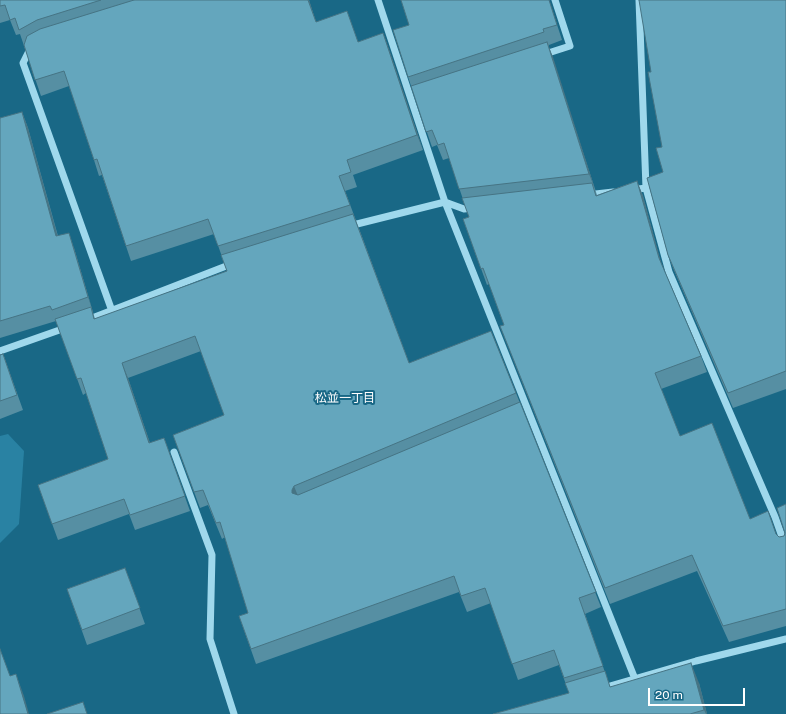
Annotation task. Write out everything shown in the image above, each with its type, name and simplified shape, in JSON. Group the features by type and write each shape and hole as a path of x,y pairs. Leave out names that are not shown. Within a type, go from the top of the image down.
{"street":[{"path":"378,0 445,202 635,679"},
{"path":"532,59 570,46 555,0"},
{"path":"641,2 646,188 669,272 777,515 786,548"},
{"path":"39,42 29,48 23,63 112,311"},
{"path":"411,98 418,96"},
{"path":"583,195 646,188"},
{"path":"341,229 445,202 464,209 480,207"},
{"path":"82,322 239,262"},
{"path":"0,351 75,324"},
{"path":"521,414 528,411"},
{"path":"174,452 212,555 210,639 234,714"},
{"path":"598,690 696,661 786,639"}],"shaded area":[{"path":"8,434 24,451 19,524 0,543 0,436"}],"building":[{"path":"0,0 101,0 37,20 19,30 15,18 10,20 5,5 0,6"},
{"path":"134,0 308,0 316,22 347,11 358,42 383,33 417,135 347,160 351,172 339,176 350,205 218,246 208,219 126,246 97,159 94,160 64,71 35,80 24,45 27,36 40,29"},
{"path":"401,0 549,0 557,25 543,29 544,32 408,77 393,30 409,25"},
{"path":"639,0 786,0 786,371 728,393 668,255 647,178 663,172 656,148 662,147 648,72 651,72"},
{"path":"547,42 589,174 459,189 444,143 438,145 432,130 426,132 411,86"},
{"path":"22,112 56,236 69,233 88,297 52,310 50,306 0,321 0,118"},
{"path":"637,181 659,258 701,356 655,373 680,436 712,423 750,519 768,511 776,534 779,537 784,536 785,533 777,508 786,504 786,609 723,626 692,555 605,588 500,326 504,325 483,268 481,269 463,219 469,217 462,198 592,183 596,196"},
{"path":"353,214 409,363 491,331 516,393 294,486 292,493 298,495 520,402 596,592 579,598 603,666 564,678 554,650 512,664 485,588 461,596 454,576 251,649 239,616 248,613 220,522 216,523 203,490 194,492 173,435 224,415 195,336 122,363 149,443 164,438 185,496 130,515 124,499 52,524 38,485 108,459 81,378 77,379 55,319 91,307 94,319 227,271 221,255"},
{"path":"3,354 17,395 0,401 0,355"},
{"path":"125,568 140,608 82,630 67,589"},
{"path":"0,649 10,676 16,674 28,714 0,714"},
{"path":"691,663 704,710 690,714 493,714 569,693 565,683 605,671 610,687"},
{"path":"83,702 87,714 47,714"}],"district":[{"name":"松並一丁目","path":"345,398"}]}
